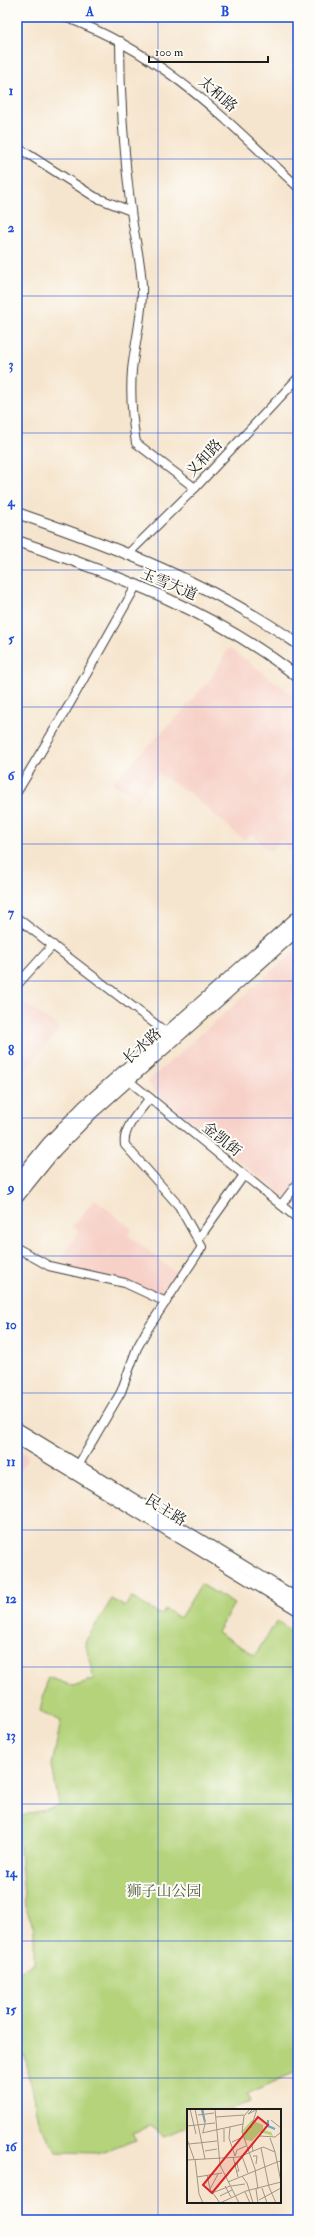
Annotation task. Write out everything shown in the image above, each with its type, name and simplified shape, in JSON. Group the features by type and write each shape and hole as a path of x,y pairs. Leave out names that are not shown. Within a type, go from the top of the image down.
{"highway":[{"name":"长水路","path":"17,1182 71,1120 298,916"},
{"name":"长水路","path":"17,1197 36,1172 73,1131 128,1080 298,929"}],"main road":[{"name":"玉雪大道","path":"17,513 128,554 204,587 249,612 298,644"},
{"name":"玉雪大道","path":"17,541 136,586 192,610 273,659 298,677"},
{"name":"民主路","path":"17,1428 296,1594"},
{"name":"民主路","path":"17,1439 298,1610"}],"street":[{"name":"太和路","path":"65,17 120,41 150,58 204,98 298,187"},
{"path":"120,41 120,81 131,211 139,255 142,286 141,314 131,388 131,405 136,443 196,488"},
{"path":"17,147 95,197 131,211"},
{"name":"义和路","path":"128,554 196,488 298,378"},
{"path":"17,792 70,705 136,586"},
{"path":"17,918 167,1033"},
{"path":"17,985 53,945"},
{"name":"金凯街","path":"128,1080 298,1219"},
{"path":"79,1464 121,1392 142,1339 202,1247 199,1238 179,1206 125,1145 124,1137 127,1130 150,1098"},
{"path":"199,1238 244,1175"},
{"path":"281,1205 298,1184"},
{"path":"17,1248 49,1266 125,1283 166,1302"}],"shaded area":[{"path":"229,648 298,699 298,860 281,841 269,852 252,834 244,840 189,792 158,774 138,800 112,782 178,716 211,678"},
{"path":"298,948 298,1208 157,1094 147,1082"},
{"path":"17,998 60,1028 17,1080"},
{"path":"95,1199 132,1229 128,1235 179,1275 164,1298 78,1271 61,1259 79,1231 72,1227"},
{"path":"17,1449 29,1456 18,1475 21,1478 17,1486"}],"green space":[{"name":"狮子山公园","path":"201,1584 234,1604 217,1632 255,1655 277,1621 292,1631 298,1622 298,2071 247,2094 250,2102 232,2109 187,2109 187,2126 164,2136 151,2126 132,2133 136,2140 97,2153 56,2152 40,2125 25,2056 17,2059 17,1972 34,1964 34,1928 25,1906 17,1817 59,1806 52,1765 61,1721 40,1711 48,1677 73,1686 94,1679 85,1642 112,1599 125,1607 131,1597 161,1615 165,1609 180,1618"}]}
